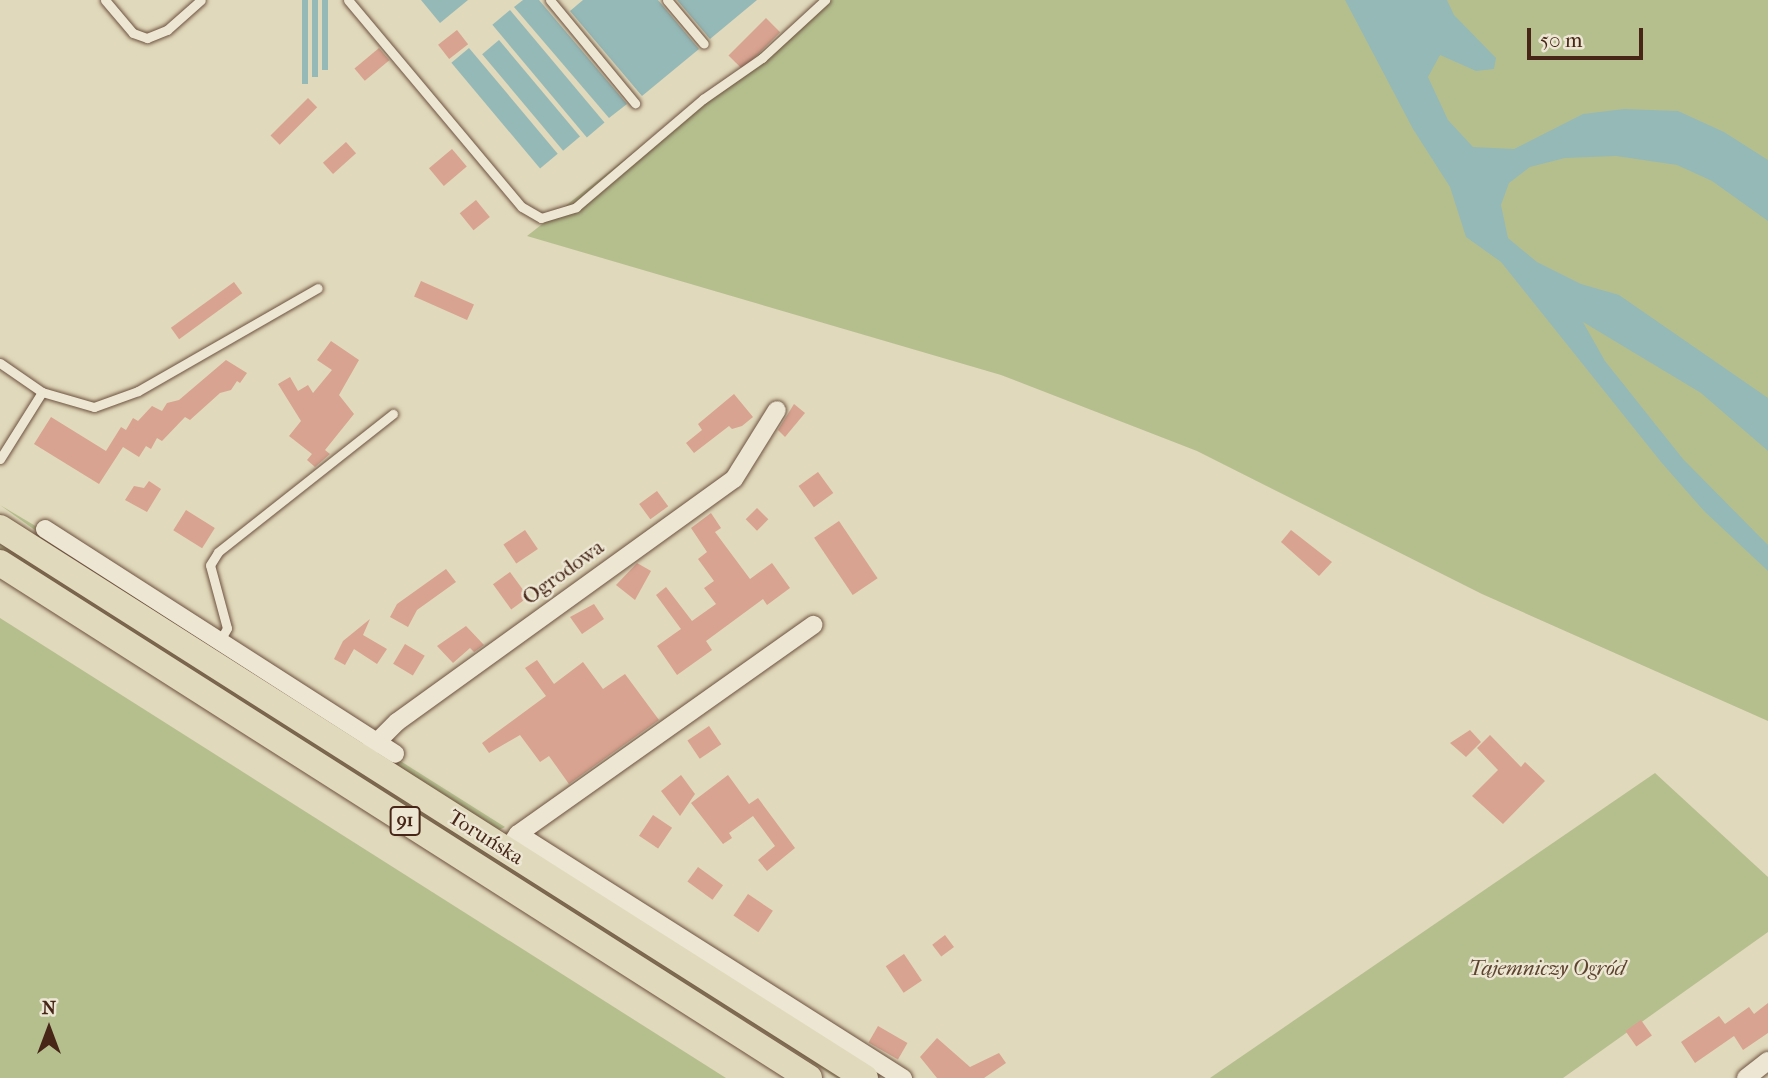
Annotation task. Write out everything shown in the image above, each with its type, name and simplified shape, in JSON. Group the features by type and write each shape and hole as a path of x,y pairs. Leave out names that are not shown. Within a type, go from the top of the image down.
{"main road":[{"name":"Toruńska","path":"0,528 213,652 512,842 865,1078"},
{"name":"Toruńska","path":"0,563 809,1078"}],"street":[{"name":"Ogrodowa","path":"368,751 734,479 777,410"},
{"path":"45,529 213,652"},
{"path":"813,625 512,842 903,1078"},
{"path":"368,751 395,754"},
{"path":"1746,1078 1768,1061"}],"lane":[{"path":"105,0 133,33 147,38 167,30 201,0"},
{"path":"348,0 522,207 541,218 576,207 703,99 762,58 825,0"},
{"path":"550,0 635,103"},
{"path":"667,0 704,44"},
{"path":"0,363 42,392 94,407 138,391 318,288"},
{"path":"1,456 42,392"},
{"path":"213,652 227,628 210,565 218,552 393,415"}],"green space":[{"path":"828,0 1768,0 1768,721 1482,594 1197,451 1001,375 527,236"},
{"path":"0,505 44,531 205,644 152,614"},
{"path":"0,541 850,1072 846,1078 837,1078 0,555"},
{"path":"0,618 726,1078 0,1078"},
{"path":"377,755 394,757 505,827 495,832"},
{"name":"Tajemniczy Ogród","path":"1655,773 1768,877 1768,932 1563,1078 1210,1078"}],"water":[{"path":"302,0 308,0 308,84 302,84"},
{"path":"312,0 318,0 318,77 312,77"},
{"path":"322,0 328,0 328,70 322,70"},
{"path":"421,0 468,0 440,23"},
{"path":"523,0 539,0 627,104 609,118 514,7"},
{"path":"583,0 658,0 699,49 642,96 570,11"},
{"path":"677,0 757,0 710,39"},
{"path":"1345,0 1447,0 1454,15 1496,58 1494,69 1476,71 1440,55 1428,77 1448,120 1473,147 1514,149 1583,114 1624,109 1678,111 1724,132 1768,160 1768,221 1712,181 1677,165 1616,156 1565,158 1530,167 1509,183 1501,205 1508,238 1537,262 1581,284 1619,295 1768,398 1768,451 1701,393 1583,322 1605,361 1683,459 1768,545 1768,571 1704,511 1661,462 1501,262 1466,237 1450,187 1413,129"},
{"path":"510,10 604,123 587,137 492,25"},
{"path":"499,40 580,137 563,151 482,54"},
{"path":"469,48 558,154 540,168 451,63"}],"building":[{"path":"766,18 780,32 743,70 729,55"},
{"path":"457,30 468,44 449,59 438,45"},
{"path":"379,48 389,60 365,81 354,69"},
{"path":"308,98 317,107 280,145 271,135"},
{"path":"346,142 356,153 333,174 323,163"},
{"path":"452,149 467,167 444,186 429,168"},
{"path":"476,200 490,217 474,230 460,213"},
{"path":"421,281 474,305 467,320 414,297"},
{"path":"234,282 242,293 179,339 171,328"},
{"path":"331,341 359,360 339,395 354,414 325,450 330,454 315,467 307,460 312,454 289,436 301,421 278,384 290,377 298,391 308,385 313,393 332,370 317,360"},
{"path":"226,360 247,373 240,383 237,381 231,390 220,393 190,420 185,417 162,441 157,438 151,449 146,446 139,457 123,447 99,484 34,444 51,417 106,451 121,427 126,430 133,418 138,421 152,406 162,411 167,403 179,400"},
{"path":"734,394 753,417 742,426 732,429 729,426 694,453 686,443 702,430 698,424"},
{"path":"794,404 805,413 785,437 778,430"},
{"path":"818,472 833,493 814,507 799,486"},
{"path":"149,481 161,489 147,512 125,500 134,486 144,488"},
{"path":"657,491 668,506 650,519 639,504"},
{"path":"757,508 768,519 757,531 746,519"},
{"path":"186,510 215,528 202,548 173,530"},
{"path":"711,513 721,528 715,532 750,579 772,563 790,588 767,605 763,599 706,641 712,650 677,675 657,646 681,629 656,595 666,587 692,621 716,604 704,588 714,581 698,559 707,552 691,528"},
{"path":"839,521 878,578 853,595 814,538"},
{"path":"525,530 538,549 516,564 503,545"},
{"path":"1291,530 1332,562 1319,576 1281,542"},
{"path":"637,563 651,571 635,600 616,585"},
{"path":"446,569 456,582 417,610 408,627 390,617 397,604"},
{"path":"510,572 528,597 511,609 493,584"},
{"path":"594,604 604,619 582,634 570,617"},
{"path":"370,619 363,635 387,649 377,664 354,649 345,665 334,659 343,641"},
{"path":"466,626 484,645 474,652 470,648 453,663 437,646"},
{"path":"405,644 425,656 413,676 393,664"},
{"path":"537,660 554,684 583,662 603,689 625,674 659,720 569,784 549,756 540,762 520,735 489,753 482,743 546,696 525,668"},
{"path":"709,726 721,744 700,759 687,741"},
{"path":"1470,730 1481,742 1466,757 1450,743"},
{"path":"1490,735 1521,767 1525,762 1545,781 1503,824 1472,796 1498,770 1477,748"},
{"path":"681,775 695,794 680,816 661,791"},
{"path":"728,775 749,804 758,798 795,848 767,871 758,860 775,846 753,816 729,833 732,838 723,844 691,803"},
{"path":"653,815 672,828 658,849 639,836"},
{"path":"698,867 723,885 712,900 687,882"},
{"path":"748,894 773,911 758,932 733,916"},
{"path":"945,935 954,947 941,957 932,945"},
{"path":"904,954 922,981 904,993 886,966"},
{"path":"1768,1003 1768,1033 1743,1050 1734,1036 1695,1063 1681,1042 1719,1016 1725,1024 1749,1007 1754,1014"},
{"path":"1641,1020 1652,1036 1636,1046 1625,1031"},
{"path":"878,1026 907,1043 898,1059 868,1042"},
{"path":"937,1038 970,1067 999,1053 1006,1063 984,1078 937,1078 920,1057"}]}
